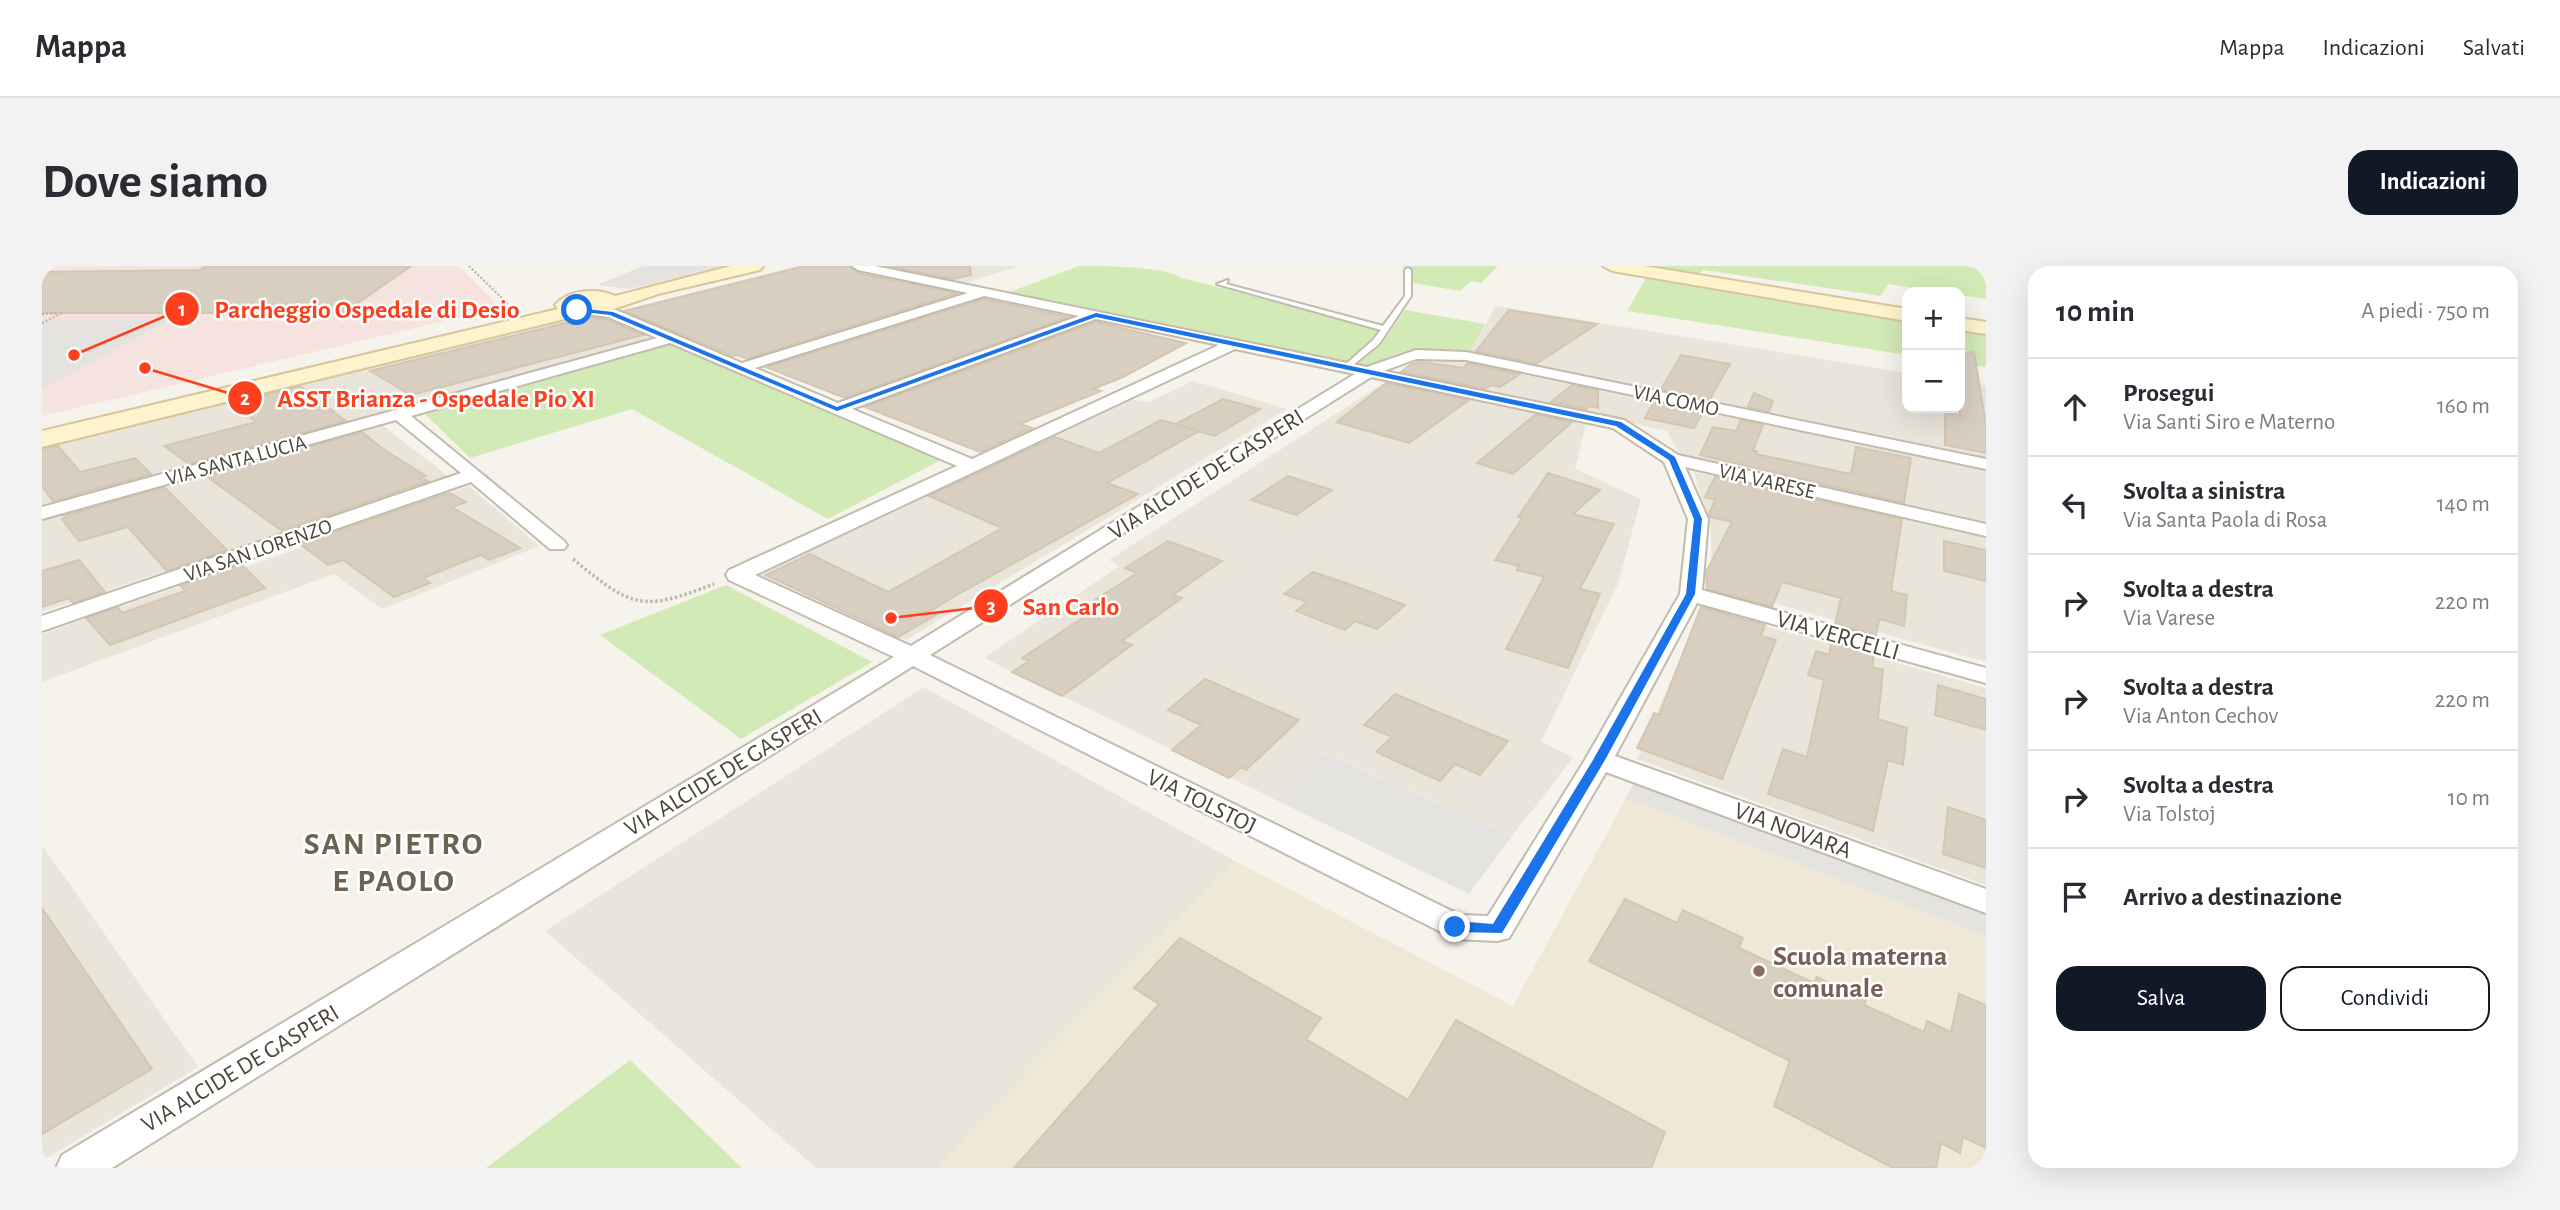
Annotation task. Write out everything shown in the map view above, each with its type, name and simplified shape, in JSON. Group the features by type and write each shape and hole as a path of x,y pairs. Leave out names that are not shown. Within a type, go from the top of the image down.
{"street":[{"path":"42,439 754,266"},
{"name":"VIA VARESE","path":"858,266 1618,424 1672,459 1986,530"},
{"path":"893,273 919,266"},
{"path":"1612,266 1902,314"},
{"path":"741,368 984,292"},
{"path":"42,430 522,316 594,306 970,465"},
{"path":"837,409 1096,315"},
{"path":"1965,325 1986,328"},
{"name":"VIA SANTA LUCIA","path":"42,513 672,338"},
{"path":"737,575 1234,344"},
{"name":"VIA COMO","path":"1358,370 1407,354 1433,352 1466,356 1986,464"},
{"name":"VIA ALCIDE DE GASPERI","path":"76,1168 912,656 1358,370"},
{"path":"399,414 557,545"},
{"path":"1599,760 1690,594 1698,519 1672,459"},
{"name":"VIA SAN LORENZO","path":"42,624 474,475"},
{"name":"VIA TOLSTOJ","path":"737,575 912,656 1455,927 1497,929 1599,760"},
{"name":"VIA VERCELLI","path":"1690,594 1986,676"},
{"name":"VIA NOVARA","path":"1599,760 1986,901"}],"lane":[{"path":"1358,370 1408,296 1408,270"},
{"path":"1226,281 1220,284 1385,329"}],"path":[{"path":"469,266 522,316"},
{"path":"42,313 62,313 42,323"},
{"path":"557,545 617,596 642,604 680,597 737,575"}],"shaded area":[{"path":"42,266 459,266 501,308 42,416"},
{"path":"643,266 727,266 629,289 597,285"},
{"path":"930,266 1020,266 960,284 906,272"},
{"path":"1496,306 1902,372 1902,413 1965,413 1965,382 1986,386 1986,458 1469,356"},
{"path":"586,314 602,315 655,337 42,506 42,446"},
{"path":"171,320 42,389 42,321"},
{"path":"1420,359 1450,359 1986,468 1986,522 1679,454 1667,431 1404,374"},
{"path":"1193,381 1287,409 906,640 760,575 1132,400 1149,402"},
{"path":"1382,384 1400,384 1586,423 1575,469 1641,499 1618,584 1541,741 1573,758 1512,836 1322,752 1274,799 984,658 1119,566 1109,560"},
{"path":"381,424 449,477 42,612 42,519"},
{"path":"1694,472 1986,538 1986,662 1712,586 1711,530"},
{"path":"469,486 539,546 382,609 334,574 42,682 42,634 177,587 181,590 311,544 308,541"},
{"path":"1702,608 1986,688 1986,885 1637,759"},
{"path":"924,687 1235,861 937,1168 816,1168 545,931"},
{"path":"1321,752 1512,836 1469,894 1274,799"},
{"path":"1637,777 1986,907 1986,936 1626,798"},
{"path":"1626,798 1986,936 1986,1168 937,1168 1235,861 1513,1006"},
{"path":"42,845 198,1067 42,1161"}],"green space":[{"path":"1079,266 1162,271 1381,329 1345,363 1007,293"},
{"path":"1404,266 1498,266 1481,283 1471,281 1460,291 1413,283 1412,270 1404,270"},
{"path":"1634,266 1986,266 1986,299 1965,296 1965,287 1908,287 1888,284 1881,296 1704,270 1693,277"},
{"path":"1646,278 1902,320 1902,354 1627,311"},
{"path":"1405,310 1485,324 1469,356 1436,351 1411,351 1368,366 1356,366 1383,342"},
{"path":"1965,331 1986,335 1986,367 1965,364"},
{"path":"668,343 941,460 828,519 632,409 470,458 424,413"},
{"path":"726,585 872,662 741,739 600,635"},
{"path":"630,1060 742,1168 486,1168"}],"building":[{"path":"207,266 411,266 345,312 271,313 261,307 256,313 42,313 42,272 199,270"},
{"path":"804,266 850,266 857,273 958,293 747,359 733,356 624,311"},
{"path":"888,266 970,266 971,275 953,279"},
{"path":"984,299 1069,317 845,398 766,367"},
{"path":"1509,310 1597,324 1536,364 1476,351"},
{"path":"590,317 607,320 643,335 411,395 370,371"},
{"path":"1096,322 1186,343 1123,377 1093,389 1101,391 1020,424 1032,428 980,452 865,407"},
{"path":"1974,352 1986,425 1986,453 1945,445 1945,413 1965,413 1965,353"},
{"path":"1681,355 1730,364 1710,399 1661,389"},
{"path":"1421,362 1464,368 1467,363 1520,374 1500,387 1491,385 1485,389 1401,372 1411,364"},
{"path":"1386,383 1469,400 1409,443 1337,422"},
{"path":"1572,385 1598,390 1598,408 1589,406 1586,409 1551,402"},
{"path":"300,386 346,421 189,464 164,446 256,422 232,403"},
{"path":"1754,393 1773,401 1769,412 1748,407"},
{"path":"1223,399 1260,409 1214,436 1199,431 1107,483 1138,494 955,596 929,612 936,615 898,637 766,575 810,554 888,592 1002,528 929,496 1055,437 1099,453 1161,420 1176,424"},
{"path":"1654,402 1703,412 1694,428 1645,418"},
{"path":"1536,414 1572,422 1513,474 1477,463"},
{"path":"1741,420 1763,425 1753,451 1757,451 1756,454 1851,474 1856,447 1911,458 1904,503 1700,455 1713,427 1736,431"},
{"path":"362,432 383,449 426,476 421,478 428,481 282,531 206,476"},
{"path":"58,446 80,472 135,458 151,474 53,501 42,486 42,449"},
{"path":"1548,473 1600,490 1573,514 1614,524 1580,589 1600,594 1568,668 1506,649 1544,577 1517,570 1519,566 1495,560 1522,518 1518,517"},
{"path":"1288,476 1332,490 1296,515 1251,500"},
{"path":"1715,477 1902,519 1891,591 1907,595 1904,626 1879,619 1876,635 1835,624 1841,598 1782,582 1772,607 1707,589 1706,572 1732,522 1710,517 1715,500 1705,497"},
{"path":"164,487 227,550 167,571 128,527 79,541 62,519 66,518 64,516"},
{"path":"449,493 466,502 452,507 520,548 489,560 481,555 423,578 430,583 394,597 343,560 328,565 300,544"},
{"path":"1168,541 1222,561 1173,595 1182,598 1122,641 1132,645 1062,696 1012,672 1029,661 1022,658 1087,615 1078,611 1137,573 1125,568"},
{"path":"1944,541 1986,550 1986,581 1944,571"},
{"path":"79,560 105,592 73,603 69,598 42,607 42,571"},
{"path":"241,564 265,588 110,645 86,618 118,607 122,613 185,591 180,586"},
{"path":"1313,572 1405,605 1377,629 1355,621 1345,630 1296,611 1307,602 1284,594"},
{"path":"1701,607 1765,625 1761,636 1776,640 1722,779 1637,748 1654,713 1659,715"},
{"path":"1831,643 1874,655 1872,667 1883,670 1878,719 1907,728 1903,765 1888,760 1873,831 1768,794 1783,749 1807,757 1824,680 1808,675 1816,651 1829,655"},
{"path":"1205,679 1299,720 1246,770 1241,767 1229,778 1172,750 1201,725 1168,710"},
{"path":"1938,685 1986,699 1986,730 1935,715"},
{"path":"1395,694 1508,741 1480,775 1455,764 1440,781 1376,752 1392,737 1364,725"},
{"path":"1948,807 1986,820 1986,868 1943,854"},
{"path":"1625,899 1677,923 1683,910 1743,938 1739,948 1814,983 1817,977 1866,1000 1864,1005 1924,1032 1927,1021 1951,1032 1959,994 1986,1005 1986,1148 1963,1137 1960,1153 1941,1143 1936,1168 1893,1168 1774,1106 1790,1061 1589,961"},
{"path":"42,908 152,1069 42,1134"},
{"path":"1180,938 1321,1018 1306,1039 1408,1100 1456,1020 1665,1132 1651,1168 1014,1168 1159,1004 1134,988"}],"place":[{"name":"Parcheggio Ospedale di Desio","path":"74,355"},
{"name":"ASST Brianza - Ospedale Pio XI","path":"145,368"},
{"name":"San Carlo","path":"891,618"},
{"name":"Scuola materna comunale","path":"1759,971"}],"district":[{"name":"SAN PIETRO E PAOLO","path":"394,862"}],"route":[{"path":"577,310 611,313 837,409 1096,315 1618,424 1672,459 1698,519 1690,594 1599,760 1497,929 1455,927"}]}
